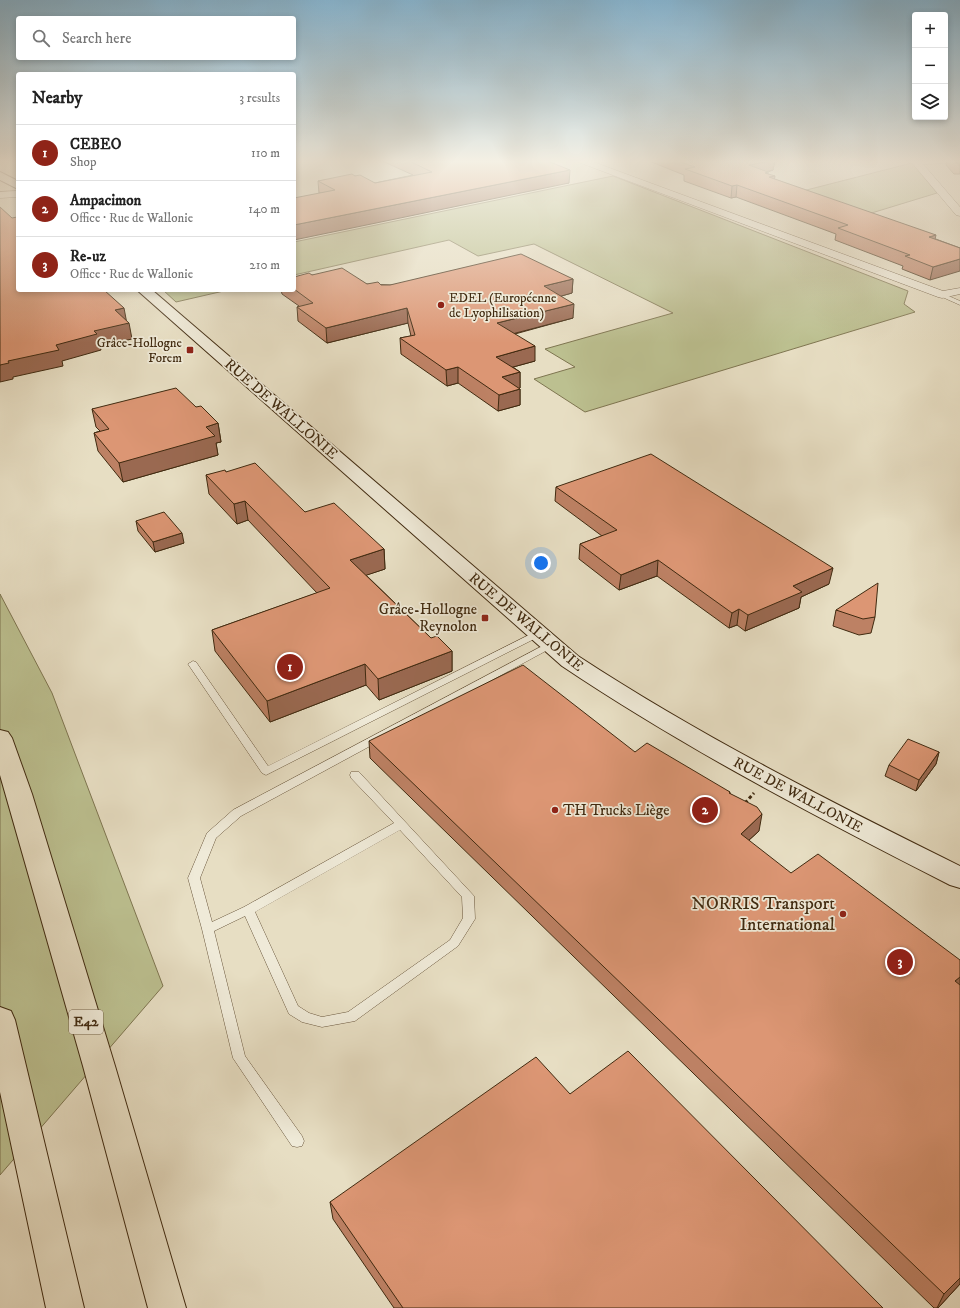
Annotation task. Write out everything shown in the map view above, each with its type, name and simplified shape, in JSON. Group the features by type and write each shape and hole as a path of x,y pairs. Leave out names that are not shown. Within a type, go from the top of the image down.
{"highway":[{"name":"E42","path":"0,738 19,794 99,1066 166,1308"},
{"path":"0,1020 65,1308"}],"street":[{"path":"744,221 942,295 960,291"},
{"name":"RUE DE WALLONIE","path":"146,292 544,639 607,687 767,781 960,878"}],"lane":[{"path":"942,295 960,303"},
{"path":"193,664 266,771 544,639"},
{"path":"297,1141 239,1058 208,929 194,878 211,836 237,813 544,639"},
{"path":"248,910 293,1010 306,1018 322,1022 351,1017 454,943 469,919 468,896 355,775"},
{"path":"208,929 248,910 401,824"}],"path":[{"path":"739,808 767,781"}],"green space":[{"path":"395,221 729,221 908,291 904,304 915,312 585,412 534,379 575,367 545,349 673,313 534,244 478,256 449,240 296,275 296,242"},
{"path":"165,292 219,292 176,302"},
{"path":"0,594 52,693 163,986 0,1175"}],"building":[{"path":"0,221 16,221 16,292 106,292 124,308 115,310 129,323 94,331 97,334 56,345 59,350 8,361 9,363 0,365"},
{"path":"296,221 314,221 296,225"},
{"path":"837,221 896,221 936,235 929,237 960,248 960,259 933,267 905,256 910,255 838,228 848,225"},
{"path":"521,254 573,279 544,286 574,304 497,323 535,346 496,357 520,372 502,377 520,389 499,395 458,367 446,370 400,338 415,335 407,308 326,328 297,307 313,303 296,290 296,276 309,273 312,275 342,268 367,284 378,282 381,285 390,285"},
{"path":"176,388 196,407 201,406 218,423 206,427 215,436 119,463 94,433 109,429 92,409"},
{"path":"651,454 833,568 793,586 802,592 748,615 739,609 732,613 658,560 621,575 580,544 617,530 556,487"},
{"path":"255,463 305,512 334,503 384,549 350,560 431,638 437,636 452,651 378,679 365,664 267,701 212,630 330,588 245,501 234,504 206,475 225,470 226,472"},
{"path":"164,512 182,533 153,542 136,521"},
{"path":"878,583 875,617 863,619 836,610"},
{"path":"523,665 635,752 647,743 730,792 729,793 757,807 762,814 741,834 791,873 818,854 960,960 960,977 955,981 960,985 960,1278 944,1294 369,741"},
{"path":"908,739 939,752 919,780 889,765"},
{"path":"628,1051 883,1308 403,1308 330,1202 536,1057 570,1094"}],"place":[{"name":"EDEL (Européenne de Lyophilisation)","path":"441,305"},
{"name":"Grâce-Hollogne Forem","path":"190,350"},
{"name":"Grâce-Hollogne Reynolon","path":"485,618"},
{"name":"CEBEO","path":"290,667"},
{"name":"TH Trucks Liège","path":"555,810"},
{"name":"Ampacimon","path":"705,810"},
{"name":"NORRIS Transport International","path":"843,914"},
{"name":"Re-uz","path":"900,962"}]}
